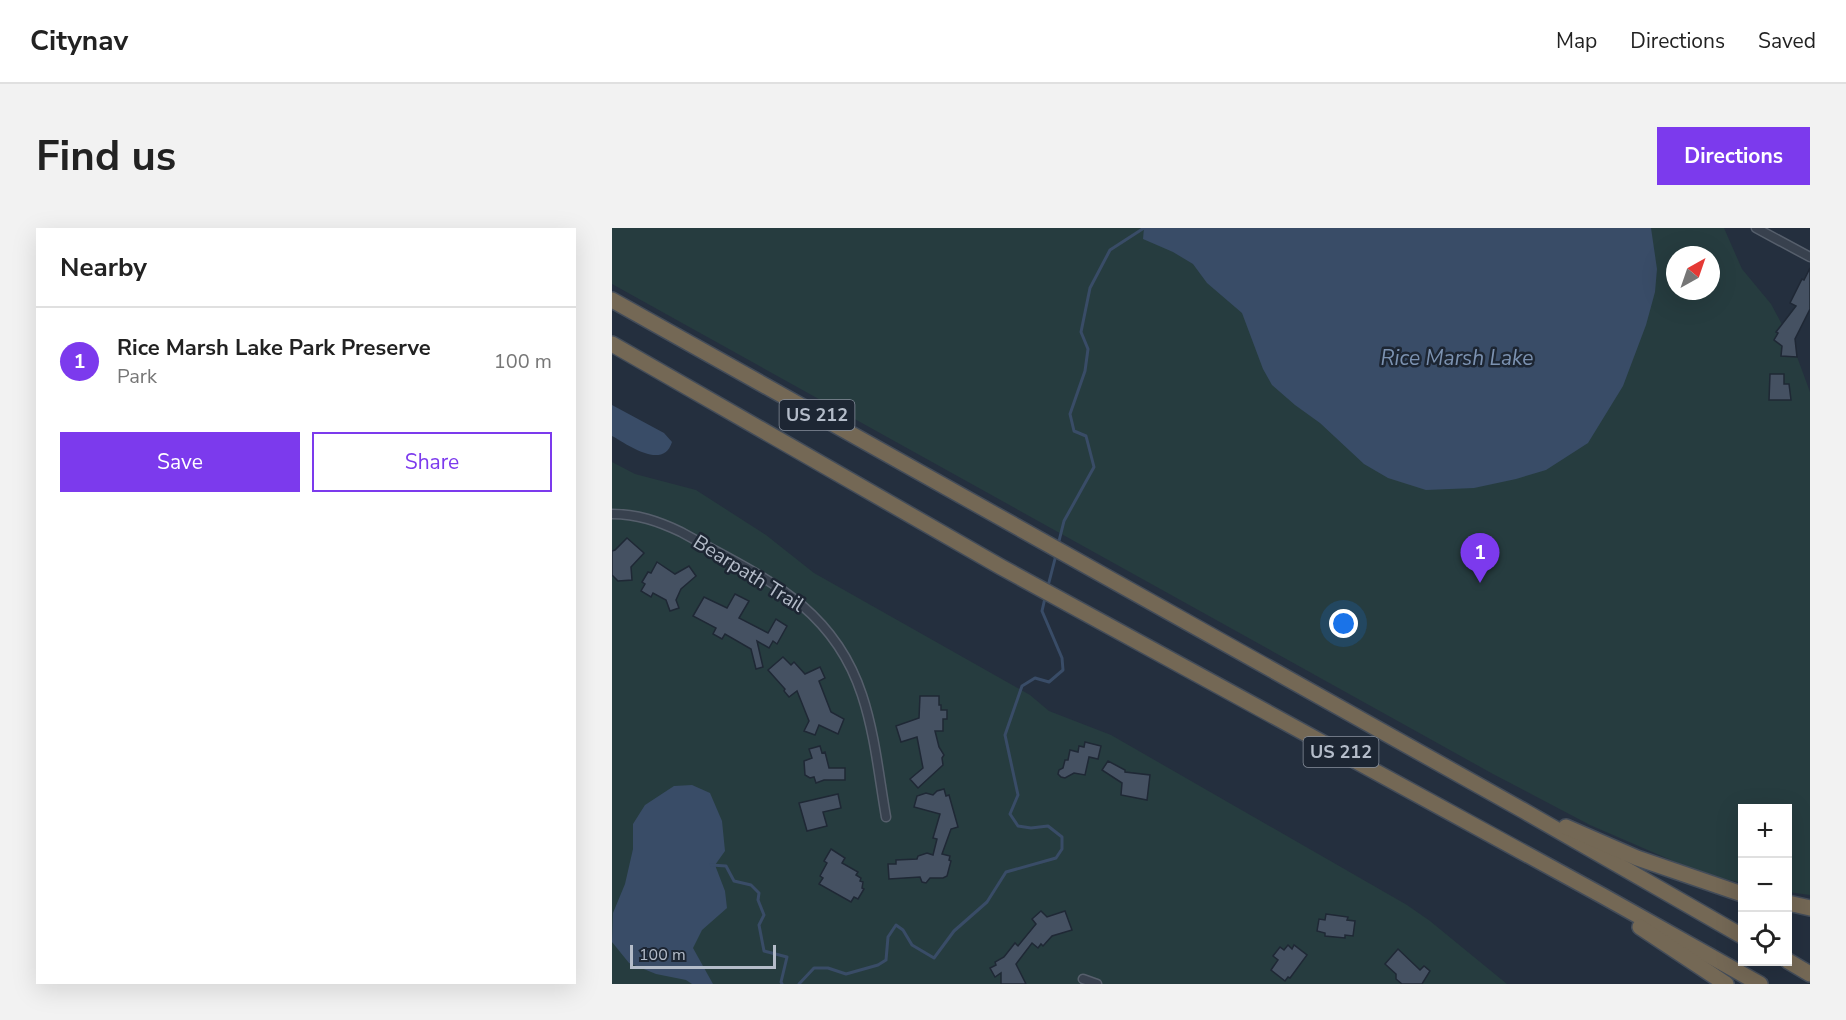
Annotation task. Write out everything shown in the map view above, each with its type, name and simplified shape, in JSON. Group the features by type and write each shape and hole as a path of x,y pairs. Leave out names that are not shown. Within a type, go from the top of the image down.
{"highway":[{"name":"US 212","path":"612,300 1527,812 1738,933"},
{"name":"US 212","path":"612,344 1001,567 1760,984"},
{"path":"1527,812 1591,836 1637,858 1738,892"},
{"path":"1603,896 1629,920 1726,984"},
{"path":"1792,904 1810,908"},
{"path":"1792,963 1810,974"}],"street":[{"path":"1756,228 1810,257"},
{"name":"Bearpath Trail","path":"612,514 633,514 681,532 790,594 825,626 852,668 863,696 886,816"},
{"path":"1083,979 1097,984"}],"green space":[{"path":"612,228 1724,228 1742,269 1771,304 1792,343 1810,392 1810,895 1792,893 1792,804 1738,804 1738,882 1703,874 1590,825 1493,774 612,284"},
{"path":"612,462 635,474 696,490 766,535 814,573 1030,695 1049,711 1111,735 1407,905 1507,984 612,984"}],"water":[{"name":"Rice Marsh Lake","path":"1144,228 1651,228 1657,269 1655,292 1646,325 1623,386 1588,443 1546,470 1516,479 1474,488 1426,490 1388,478 1364,464 1320,423 1272,385 1263,369 1242,313 1207,283 1193,264 1143,239"},
{"path":"612,405 664,433 672,442 667,450 661,454 644,453 612,436"},
{"path":"692,785 710,793 722,821 725,851 715,865 725,891 727,908 702,930 693,948 713,984 692,984 686,980 656,974 629,963 612,942 613,913 625,884 633,849 633,824 645,805 674,786"}],"building":[{"path":"1810,268 1810,309 1795,339 1797,357 1781,356 1782,346 1774,340 1778,333 1776,332 1796,306 1790,303"},
{"path":"1770,374 1784,374 1784,384 1789,384 1791,400 1769,400"},
{"path":"627,538 644,553 631,567 632,580 618,581 612,575 612,551"},
{"path":"657,562 675,574 689,566 696,576 681,589 676,600 679,608 670,611 666,600 653,593 651,597 641,591 645,584 642,582"},
{"path":"735,594 749,601 739,618 768,633 776,619 787,626 777,644 773,641 769,648 757,641 763,667 756,669 751,649 725,634 722,639 713,634 716,628 693,616 704,597 727,608"},
{"path":"783,657 791,665 794,662 805,674 820,667 825,678 819,681 831,712 844,719 838,734 819,725 815,735 804,731 809,721 797,691 789,697 768,670"},
{"path":"920,696 939,696 941,710 947,710 947,719 943,719 943,731 935,731 939,747 944,755 943,765 918,788 910,779 923,768 917,737 901,742 896,726 919,718"},
{"path":"1085,742 1101,746 1098,759 1089,757 1085,775 1074,773 1065,778 1061,777 1058,774 1059,770 1063,768 1065,760 1068,760 1070,750 1078,752 1079,746 1084,747"},
{"path":"820,746 822,753 825,752 829,768 845,768 845,780 824,780 816,783 814,777 810,778 805,775 804,761 812,758 809,749"},
{"path":"1108,761 1125,772 1150,775 1147,800 1121,795 1122,783 1102,770"},
{"path":"944,789 946,796 949,795 958,827 951,829 942,854 950,856 947,876 930,878 926,883 922,882 920,877 889,879 888,864 896,864 896,860 917,859 918,856 927,853 933,855 937,839 933,838 940,814 914,807 917,796 926,793 933,795"},
{"path":"838,794 841,808 823,812 827,826 807,831 799,803"},
{"path":"831,849 845,858 842,863 858,872 856,875 861,878 864,889 858,899 854,897 851,902 819,884 823,878 820,876 827,863 824,861"},
{"path":"1041,911 1047,917 1065,911 1072,930 1052,936 1038,948 1032,943 1016,964 1026,984 1001,984 1001,973 995,977 990,968 1004,957 1015,943 1018,946 1036,924 1032,919"},
{"path":"1326,914 1348,917 1347,920 1355,921 1353,936 1345,935 1345,938 1325,936 1325,933 1317,931 1319,919 1325,920"},
{"path":"1288,945 1292,949 1294,945 1307,955 1290,978 1288,977 1285,981 1271,970 1278,960 1273,956 1280,947 1284,950"},
{"path":"1398,949 1420,970 1424,966 1430,971 1422,984 1402,984 1396,979 1396,974 1385,964"}],"waterway":[{"path":"1058,545 1064,521 1094,467 1086,436 1074,431 1070,414 1085,371 1088,349 1081,332 1090,288 1110,250 1144,228"},
{"path":"1048,586 1056,555"},
{"path":"799,984 814,968 828,968 846,974 878,965 886,960 888,937 896,925 903,930 912,945 934,958 954,931 987,902 1006,872 1056,858 1062,849 1062,837 1048,826 1031,828 1018,826 1010,814 1018,795 1005,735 1022,686 1035,678 1049,682 1063,670 1062,658 1042,611 1045,598"},
{"path":"711,865 726,866 734,881 751,885 759,893 758,900 764,915 759,925 764,951 787,957 782,984"}],"place":[{"name":"Rice Marsh Lake Park Preserve","path":"1480,583"}]}
